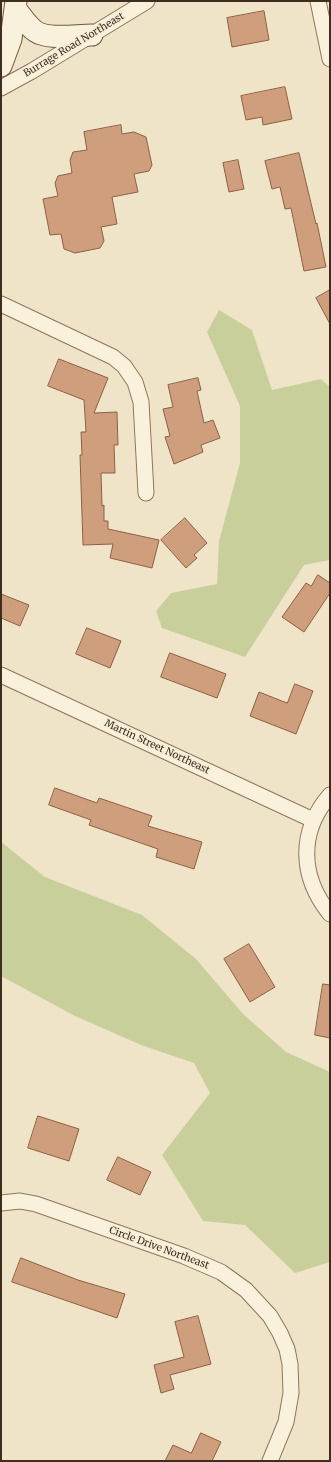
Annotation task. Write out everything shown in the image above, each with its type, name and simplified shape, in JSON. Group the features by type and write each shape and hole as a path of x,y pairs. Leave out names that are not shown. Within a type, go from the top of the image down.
{"main road":[{"path":"15,4 30,26 40,34 58,36 92,35"},
{"path":"1,66 11,39 15,4"}],"street":[{"name":"Burrage Road Northeast","path":"1,88 32,71 147,1"},
{"path":"318,1 330,59"},
{"path":"1,304 113,357 124,366 135,382 140,402 146,493"},
{"name":"Martin Street Northeast","path":"1,674 313,820"},
{"path":"330,795 323,803 313,820 308,837 306,854 308,872 313,889 330,914"},
{"name":"Circle Drive Northeast","path":"1,1203 20,1201 36,1204 184,1256 221,1272 246,1290 270,1316 287,1349 290,1364 291,1393 286,1422 270,1461"}],"green space":[{"path":"219,310 252,330 272,390 321,379 330,387 330,560 304,565 245,657 162,628 156,611 171,593 217,584 219,541 240,463 240,406 207,332"},
{"path":"1,842 45,877 142,915 196,959 243,1014 286,1052 330,1072 330,1262 295,1273 245,1225 203,1221 162,1155 210,1093 194,1063 141,1045 75,1016 1,976"}],"building":[{"path":"264,11 269,40 232,47 227,18"},
{"path":"285,87 292,119 263,125 262,117 246,120 241,96"},
{"path":"121,125 122,134 134,132 146,137 152,165 149,171 134,174 138,192 112,197 117,224 101,227 104,241 100,248 75,253 64,249 61,234 50,235 43,199 58,196 55,183 58,176 72,173 70,160 73,152 87,150 84,132"},
{"path":"299,153 316,224 317,223 326,267 304,271 291,208 285,209 280,187 272,189 265,161"},
{"path":"238,160 244,189 229,192 223,163"},
{"path":"330,290 330,324 316,298"},
{"path":"59,359 108,378 94,413 117,412 118,445 114,445 115,473 101,473 104,521 108,521 108,529 159,540 152,568 110,558 113,544 83,545 80,455 82,455 81,432 86,432 84,400 48,386"},
{"path":"198,378 201,390 197,391 204,423 213,420 220,438 201,445 203,452 174,464 165,437 170,436 163,409 173,407 168,385"},
{"path":"185,518 207,543 194,555 197,558 186,568 161,540"},
{"path":"318,575 330,583 330,593 304,632 282,617 306,583 311,586"},
{"path":"1,594 29,605 20,626 1,618"},
{"path":"87,628 121,641 110,668 76,654"},
{"path":"170,653 226,674 217,698 161,677"},
{"path":"295,684 313,691 296,734 250,716 259,692 287,703"},
{"path":"55,788 97,803 99,798 152,816 148,826 202,842 194,869 156,857 158,849 89,825 91,820 49,805"},
{"path":"249,944 275,987 250,1002 224,959"},
{"path":"323,984 330,985 330,1038 315,1035"},
{"path":"38,1116 79,1129 69,1161 28,1148"},
{"path":"118,1157 151,1172 140,1195 107,1180"},
{"path":"21,1258 78,1280 125,1294 117,1318 12,1282"},
{"path":"198,1316 211,1364 170,1375 174,1389 161,1393 154,1365 184,1357 175,1322"},
{"path":"201,1433 221,1442 212,1461 165,1461 173,1445 191,1453"}]}
